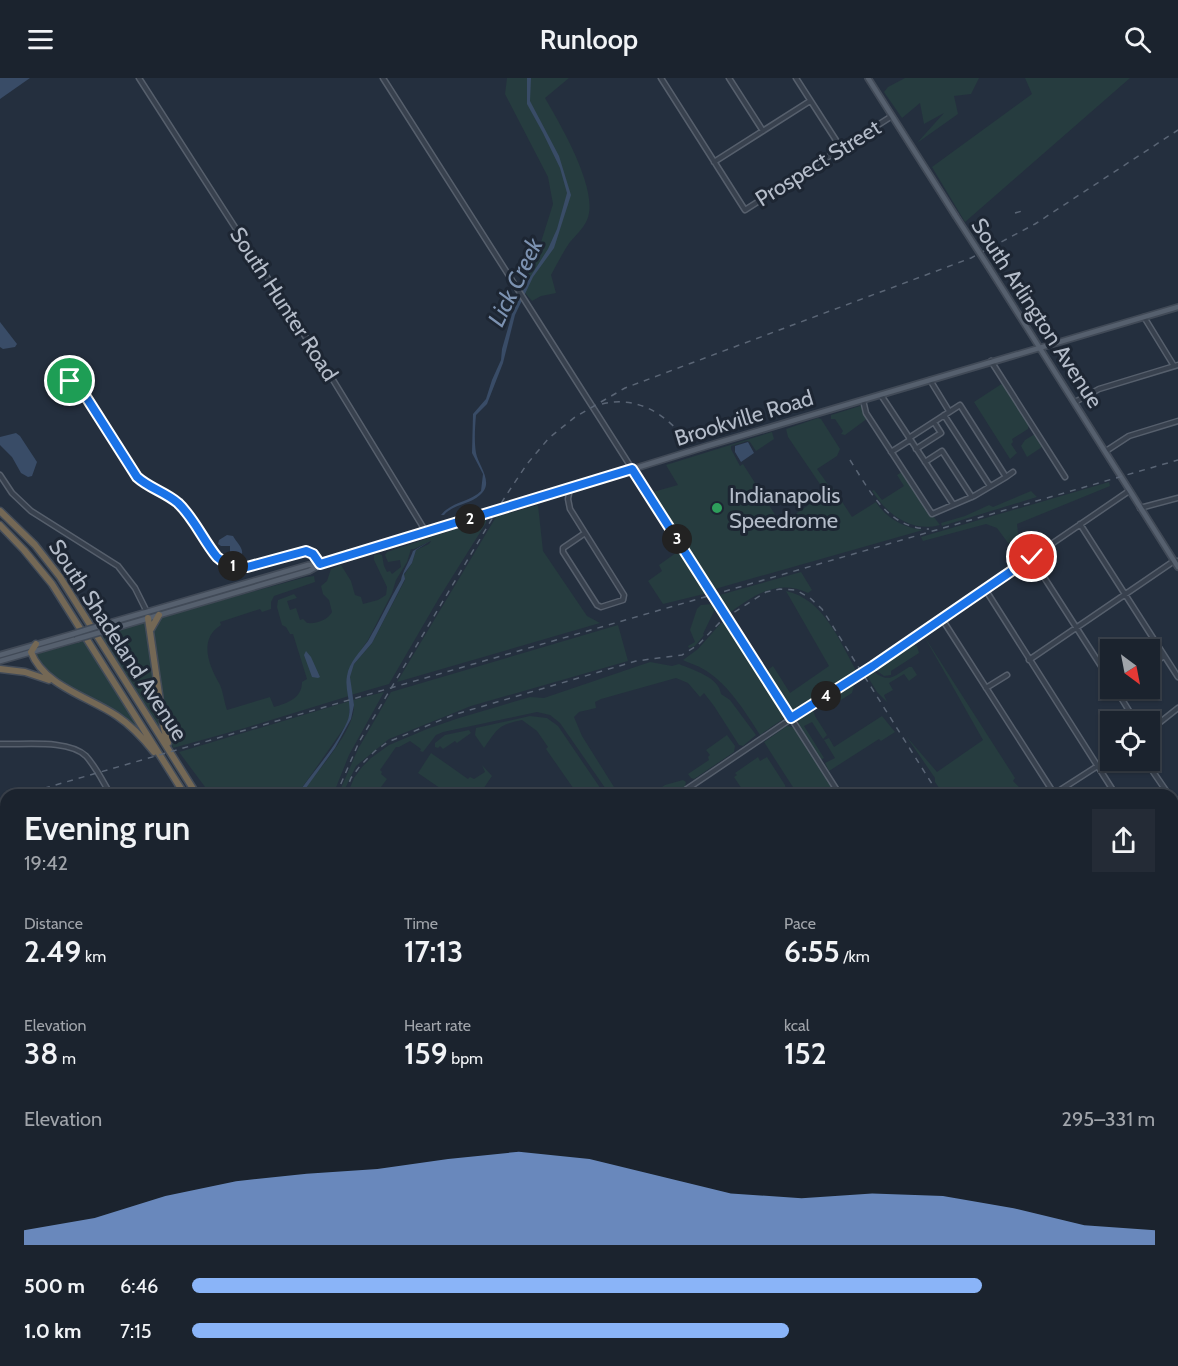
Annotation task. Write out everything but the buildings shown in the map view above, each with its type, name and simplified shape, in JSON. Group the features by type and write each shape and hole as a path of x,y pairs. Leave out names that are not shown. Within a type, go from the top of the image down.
{"highway":[{"name":"South Shadeland Avenue","path":"0,511 35,545 60,577 194,789"},
{"name":"South Shadeland Avenue","path":"0,525 52,584 181,789"},
{"path":"147,615 164,729 180,767"},
{"path":"150,632 152,623 159,615"},
{"path":"36,644 31,652 42,670 64,686 115,714 131,726 147,742 173,776"},
{"path":"0,669 25,672 64,686"}],"main road":[{"name":"South Arlington Avenue","path":"868,78 1178,567"},
{"name":"Brookville Road","path":"0,661 105,631 147,615 308,565 320,564 427,533 571,487 1178,307"},
{"name":"Brookville Road","path":"0,655 102,625 147,615 159,615 309,571 320,564"}],"street":[{"name":"South Hunter Road","path":"139,78 324,365 427,533"},
{"path":"383,78 836,789"},
{"path":"661,78 714,162 810,100"},
{"path":"729,78 762,131"},
{"path":"796,78 841,148"},
{"name":"Prospect Street","path":"714,162 745,210 892,116"},
{"path":"1075,402 1099,388 1176,366 1143,317"},
{"path":"991,361 1065,477"},
{"path":"930,380 950,411"},
{"path":"64,381 72,382 79,387 137,477 148,486 169,496 183,508 212,551 223,563 247,567 306,551 313,554 320,564"},
{"path":"881,395 953,504"},
{"path":"863,400 866,413 932,514 972,497 1013,472"},
{"path":"891,452 960,405 1006,477"},
{"path":"944,415 990,486"},
{"path":"1106,451 1129,436 1178,421"},
{"path":"916,449 941,434 934,422"},
{"path":"925,462 942,451 972,497"},
{"name":"South Shadeland Avenue","path":"0,475 17,498 31,511 118,567 131,581 147,615"},
{"path":"571,487 569,508 585,533 625,598 597,606 562,552 563,548 585,533"},
{"path":"687,789 791,718 864,672 1129,491"},
{"path":"1140,508 1178,498"},
{"path":"1080,524 1178,677"},
{"path":"1032,557 1100,664"},
{"path":"1029,660 1176,561"},
{"path":"985,589 1112,789"},
{"path":"942,619 1050,789"},
{"path":"1160,659 1164,656"},
{"path":"986,688 1007,675"},
{"path":"1160,722 1178,708"},
{"path":"1,744 62,745 78,750 91,763 107,789"},
{"path":"1063,789 1098,766"},
{"path":"1152,771 1164,789"}],"green space":[{"path":"507,78 569,78 545,98 576,158 588,192 590,207 587,220 567,246 551,275 556,293 541,296 532,301 520,287 536,258 553,204 548,177 505,94"},
{"path":"905,78 979,78 971,94 954,96 958,114 917,143 944,113 924,124 920,103 902,118 884,92 888,87"},
{"path":"1025,78 1130,78 965,222 932,167 1032,94"},
{"path":"1003,383 1029,424 1028,429 1012,439 1011,444 1017,453 1010,459 974,402"},
{"path":"863,406 868,418 845,435 841,434 843,431 835,419 831,419 831,415"},
{"name":"Indianapolis Speedrome","path":"821,419 840,449 837,456 817,469 829,486 831,485 852,517 876,502 896,521 923,530 715,589 653,492 678,485 666,465 772,432 774,439 756,451 747,441 731,446 731,449 740,466 743,464 781,524 826,493 788,437 786,429"},
{"path":"1035,434 1042,447 1027,457 1021,446 1025,440"},
{"path":"902,472 940,525 919,526 901,520 885,507 872,491 874,490 882,500 904,486 897,475"},
{"path":"1109,482 1110,486 1017,524 1021,560 1016,561 1015,542 1008,543 997,528 986,524 923,541 921,537"},
{"path":"1031,491 1037,497 942,526 941,523 965,516 989,505 993,507"},
{"path":"538,505 543,551 587,616 600,623 397,682 496,517"},
{"path":"486,519 486,523 389,684 351,695 350,676 354,664 372,643 405,580 404,575 412,563 416,550 431,541 411,549 407,562 368,640 352,663 347,677 349,696 173,748 164,721 153,632 155,623 164,616 314,576 315,582 274,596 271,609 262,612 260,609 220,622 221,625 210,638 209,661 227,710 270,697 274,707 289,702 297,696 302,682 307,679 293,634 290,634 282,625 277,607 278,600 294,594 297,598 287,601 290,610 296,608 300,620 303,619 310,623 325,619 332,612 329,600 323,594 321,586 327,581 331,569 341,565 351,581 355,595 361,597 363,604 378,600 386,595 387,587 374,560 374,555 382,555 387,572 390,571 392,574 401,567 400,560 388,562 385,555 387,552"},
{"path":"680,550 708,593 663,604 648,581 662,571 659,565"},
{"path":"801,572 812,590 808,593 786,587 776,588 756,595 728,614 716,596"},
{"path":"786,591 811,603 821,612 858,674 793,712 768,674 769,669 773,666 790,693 829,666"},
{"path":"713,604 715,609 704,635 695,646 689,648 688,646 695,642 690,630 697,609 701,605"},
{"path":"146,622 162,732 101,636"},
{"path":"721,623 726,623 732,630 785,714 783,719 760,735 737,701 716,678 683,660 698,649"},
{"path":"618,625 628,661 471,706 389,739 356,766 345,789 341,789 358,749 391,692"},
{"path":"924,636 1015,778 1013,781 1021,789 940,789 935,778 906,736 937,772 983,740"},
{"path":"84,641 150,742 110,708 67,686 46,671 36,654"},
{"path":"912,644 917,646 919,653 891,671 891,675 884,676 877,671 877,668"},
{"path":"650,662 672,666 679,664 716,683 721,694 730,700 756,735 743,746 739,745 704,693 700,697 688,683 676,678 601,699 595,702 596,708 579,712 574,717 582,736 615,789 606,789 560,723 550,715 537,712 443,732 436,735 423,752 410,741 396,747 380,770 387,779 380,789 349,789 362,767 389,745 459,718 530,697 544,698"},
{"path":"912,667 917,675 909,681 904,674 889,683 893,690 884,695 887,702 877,692 866,674 872,670 882,677 891,678"},
{"path":"852,684 854,686 852,693 825,710 817,707"},
{"path":"384,692 349,755 335,789 305,789 343,736 354,711 353,700"},
{"path":"350,701 346,725 301,789 207,789 179,752"},
{"path":"810,711 814,712 827,735 823,739 812,722 804,726 824,758 822,759 798,725 799,719"},
{"path":"530,716 547,718 558,726 601,789 574,789 546,749 548,747 537,731 522,720 499,728 484,748 475,735 476,728"},
{"path":"882,716 895,732 881,741 879,739 829,771 825,763 835,758 824,740 829,738 834,747"},
{"path":"787,726 792,727 832,789 794,789 764,742"},
{"path":"469,730 471,733 457,743 455,741 443,749 440,746 435,747 435,743 445,735"},
{"path":"727,735 735,746 734,752 694,779 691,778 688,774 709,760 710,755 706,750"},
{"path":"431,753 468,779 470,777 474,779 485,772 482,765 492,776 483,789 441,789 418,773"},
{"path":"758,757 760,761 767,757 786,789 742,789 734,777 737,775 735,773"},
{"path":"683,780 686,782 680,789 659,789"}],"water":[{"path":"0,78 30,78 0,99"},
{"name":"Lick Creek","path":"527,78 531,78 530,101 559,156 571,195 554,248 533,277 515,315 503,363 487,404 476,415 475,448 486,480 484,490 476,498 441,515 450,507 472,498 481,491 483,474 472,453 473,414 486,399 501,360 512,314 527,282 548,249 557,229 567,193 560,168 527,104"},
{"path":"0,322 17,344 15,347 3,349 0,347"},
{"path":"16,433 37,462 32,476 28,477 21,473 12,457 0,445 0,437"},
{"path":"748,442 754,453 741,462 735,452 735,446"},
{"path":"227,535 233,536 241,548 242,553 239,560 230,556 230,546 218,544 219,540"},
{"path":"430,541 416,550 412,563 404,574 405,579 372,643 354,664 350,677 354,705 351,719 335,748 305,789 302,789 330,751 347,722 350,710 346,682 348,671 355,657 368,641 401,580 413,551"},
{"path":"306,651 320,677 318,678 312,677 304,655"}],"railway":[{"path":"339,789 359,742 505,497 527,464 549,438 575,417 625,388 971,258 1035,224 1178,130"},
{"path":"1015,213 1022,211"},
{"path":"602,404 625,402 646,407 665,418 681,434"},
{"path":"850,460 881,506 891,515 914,527 929,529"},
{"path":"42,789 1178,460"},
{"path":"347,789 360,766 388,742 453,715 636,661 682,655 698,645 722,620 766,592 780,589 796,590 810,598 822,609 935,789"}],"place":[{"name":"Indianapolis Speedrome","path":"717,508"}],"route":[{"path":"70,381 81,389 137,477 179,504 217,557 223,563 238,567 247,567 306,551 313,554 320,564 632,469 791,718 873,666 1032,557"}]}
